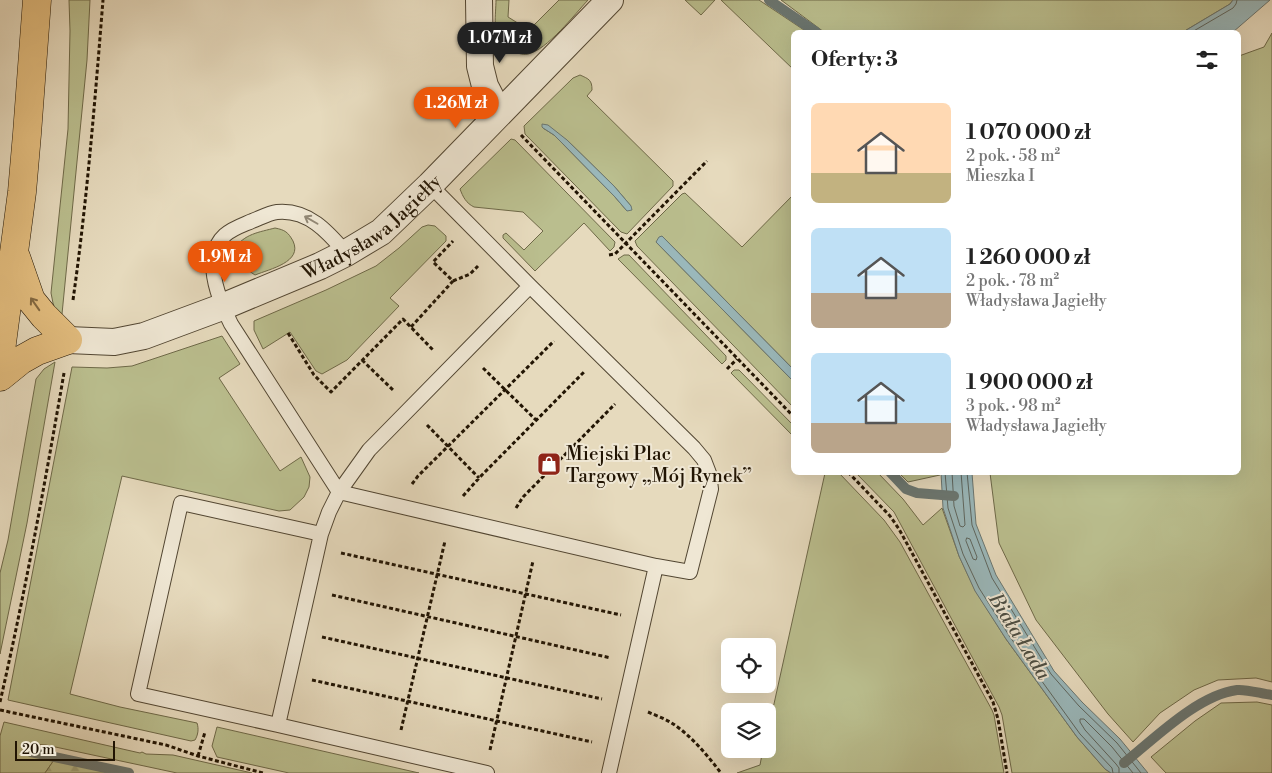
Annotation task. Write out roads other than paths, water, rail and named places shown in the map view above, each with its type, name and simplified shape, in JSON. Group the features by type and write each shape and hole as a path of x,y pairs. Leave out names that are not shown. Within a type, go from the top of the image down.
{"main road":[{"path":"0,358 28,134 38,0"},
{"path":"0,377 37,350 68,340 31,300 14,253"}],"street":[{"path":"479,0 480,66 485,86 500,113"},
{"name":"Władysława Jagiełły","path":"68,340 114,342 129,340 173,326 320,266 381,232 430,186 610,0"}],"lane":[{"path":"346,253 333,238 306,216 290,212 275,212 235,228 224,236 216,248 214,263 214,280 222,307 231,324 339,492 656,566 690,572 711,489 709,473 704,460 430,186"},
{"path":"278,725 321,534 339,492 368,450 530,286"},
{"path":"321,534 181,503 138,694 486,773"},
{"path":"609,773 656,566"}],"water":[{"path":"1233,0 1270,0 1235,30 1186,30 1230,4"},
{"path":"542,124 548,125 567,140 614,186 631,206 632,210 627,211 554,135 542,127"},
{"path":"662,236 791,367 791,379 656,242"},
{"name":"Biała Łada","path":"941,475 972,475 976,524 996,575 1054,671 1120,739 1148,773 1111,773 1105,769 1077,737 1006,639 975,591 959,556 943,508"}],"waterway":[{"path":"769,0 813,30"},
{"path":"893,475 906,489 917,493 954,496"},
{"path":"1124,763 1163,730 1207,700 1237,690 1272,695"},
{"path":"31,752 129,773"}],"place":[{"name":"Miejski Plac Targowy „Mój Rynek”","path":"549,464"}]}
